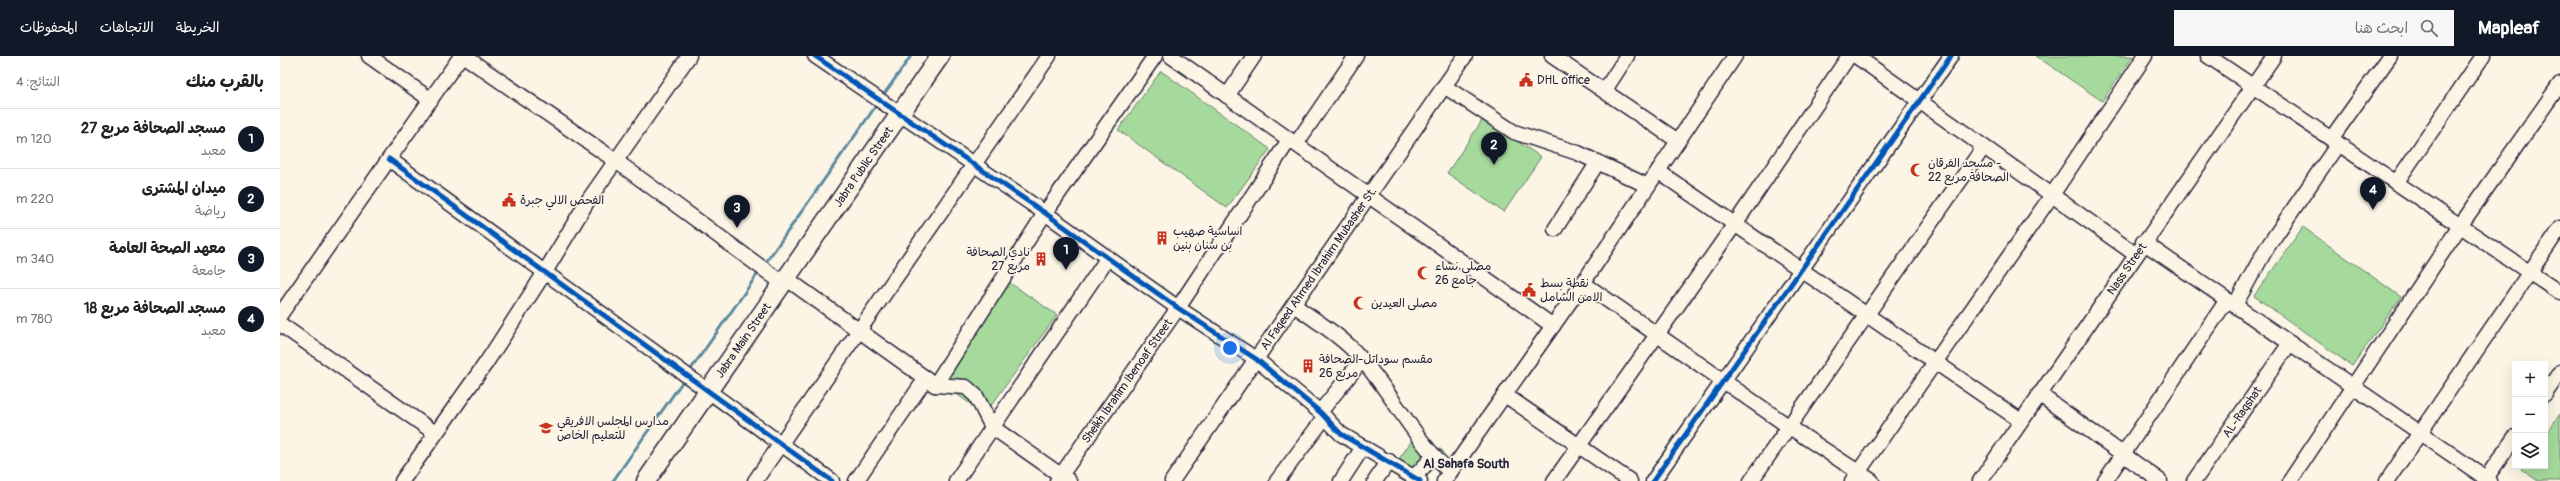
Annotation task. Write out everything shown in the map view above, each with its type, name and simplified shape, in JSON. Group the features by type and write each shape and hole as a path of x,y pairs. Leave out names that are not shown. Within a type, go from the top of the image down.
{"main road":[{"name":"Jabra Public Street","path":"786,281 940,56"},
{"name":"Jabra Main Street","path":"646,481 786,281"}],"street":[{"path":"369,56 431,100"},
{"path":"280,315 462,56 616,161 786,281 860,330 931,381 966,387 976,396 992,427 1062,479"},
{"path":"402,481 435,433 472,384 545,272 587,202 689,56"},
{"path":"815,56 973,166 1045,213 1107,259 1178,308 1256,359 1322,414 1340,434 1389,461 1417,479 1433,457"},
{"path":"755,481 1049,56"},
{"path":"856,481 931,381 1045,213 1155,56"},
{"path":"1171,56 1553,326"},
{"path":"1227,96 1254,56"},
{"name":"Sheikh Ibrahim Ibenoaf Street","path":"1062,479 1292,142 1356,56"},
{"name":"Al Faqeed Ahmed Ibrahim Mubasher St.","path":"1172,481 1370,196 1465,56"},
{"path":"1552,56 1605,90 1678,141"},
{"path":"1605,90 1627,56"},
{"path":"1294,305 1347,344 1362,360 1447,477 1583,283 1735,56"},
{"path":"1554,481 1735,224 1849,56"},
{"path":"1856,56 1921,101 1983,148 2135,254"},
{"path":"1654,481 1951,56"},
{"path":"1855,476 2052,195 2145,56"},
{"path":"2208,56 2230,73 2253,86 2560,293"},
{"name":"Nass Street","path":"1980,481 2143,242 2274,56"},
{"path":"2105,481 2231,302 2390,56"},
{"path":"2396,183 2483,56"},
{"path":"2290,481 2460,226 2560,84"},
{"path":"1444,86 1514,132 1573,151 1648,186"},
{"path":"1751,481 1983,148"},
{"path":"389,159 710,390 832,481"},
{"path":"1555,229 1598,162"},
{"path":"1658,172 2021,421"},
{"path":"2387,481 2419,432 2560,228"},
{"path":"2143,242 2419,432 2486,480 2512,441"},
{"path":"956,481 1107,259"},
{"path":"1583,283 1788,426 1855,476 1872,481"},
{"path":"280,324 435,433"},
{"name":"AL-Raqshat","path":"2194,481 2290,343"},
{"path":"1277,481 1322,414 1362,360"},
{"path":"2548,390 2560,372"},
{"path":"2039,394 2160,481"},
{"path":"1505,395 1630,481"},
{"path":"1341,481 1363,447"},
{"path":"1374,481 1389,461"}],"green space":[{"path":"2036,56 2133,56 2102,101"},
{"path":"1161,71 1270,149 1227,208 1118,130"},
{"path":"1483,119 1541,157 1504,212 1447,173"},
{"path":"2303,227 2401,297 2352,366 2254,296"},
{"path":"1007,281 1057,315 985,414 939,382"},
{"path":"2560,414 2560,481 2538,481 2521,469 2548,469 2548,431"},
{"path":"1417,433 1444,452 1424,481 1403,481 1390,472"}],"waterway":[{"path":"882,97 911,56"},
{"path":"764,265 878,103"},
{"path":"689,372 759,272"},
{"path":"613,481 685,378"}],"cycle path":[{"path":"815,56 1045,213 1178,308 1256,359 1320,412 1341,434 1420,481"},
{"path":"1653,481 1951,56"},
{"path":"389,159 832,481"}],"place":[{"name":"DHL office","path":"1526,80"},
{"name":"ميدان المشترى","path":"1494,165"},
{"name":"مسجد الفرقان - الصحافة مربع 22","path":"1917,170"},
{"name":"الفحص الالي جبرة","path":"509,200"},
{"name":"مسجد الصحافة مربع 18","path":"2373,210"},
{"name":"معهد الصحة العامة","path":"737,228"},
{"name":"اساسية صهيب بن سنان بنين","path":"1162,238"},
{"name":"نادي الصحافة مربع 27","path":"1041,259"},
{"name":"مسجد الصحافة مربع 27","path":"1066,270"},
{"name":"مصلى نساء جامع 26","path":"1424,273"},
{"name":"نقطة بسط الامن الشامل","path":"1529,290"},
{"name":"مصلى العيدين","path":"1360,303"},
{"name":"مقسم سوداتل-الصحافة مربع 26","path":"1308,366"},
{"name":"مدارس المجلس الافريقي للتعليم الخاص","path":"546,428"}],"district":[{"name":"Al Sahafa South","path":"1466,464"}]}
